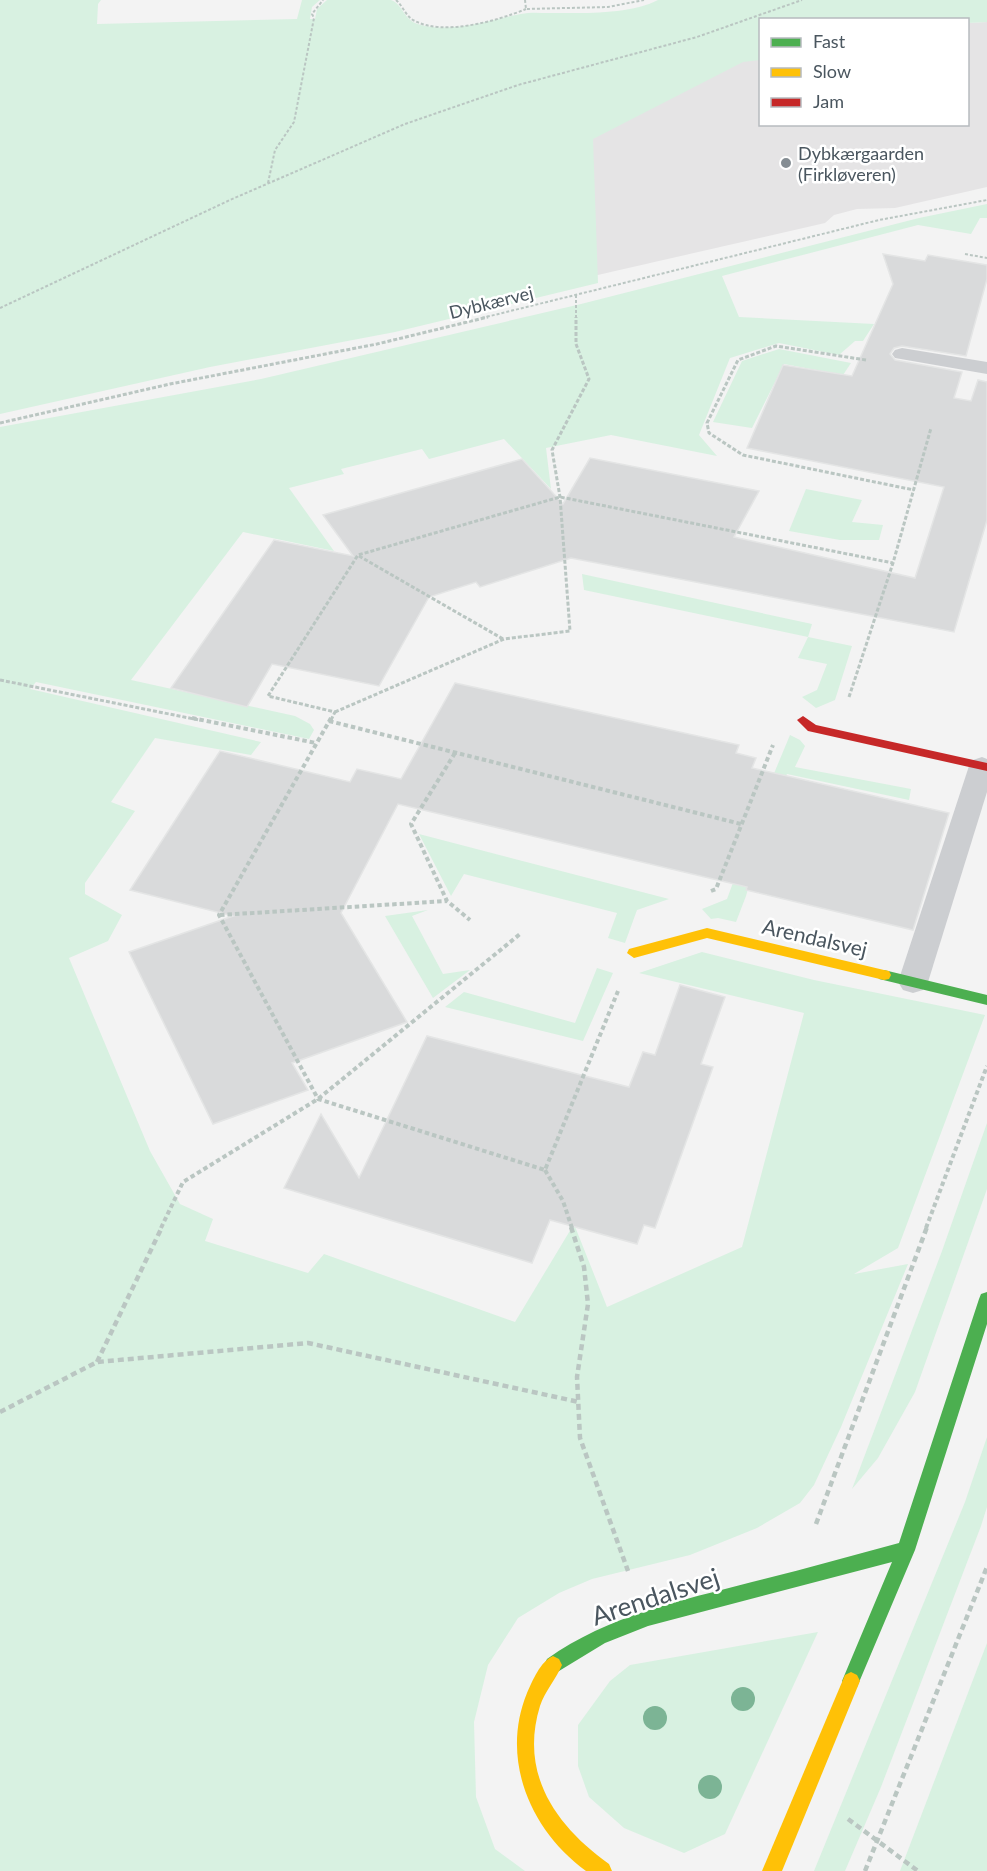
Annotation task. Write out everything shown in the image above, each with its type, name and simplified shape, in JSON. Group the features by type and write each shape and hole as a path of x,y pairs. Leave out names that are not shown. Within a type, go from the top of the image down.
{"street":[{"path":"803,720 812,728 984,767"},
{"name":"Arendalsvej","path":"634,953 707,933 987,1000"},
{"path":"772,1871 906,1550 987,1299"},
{"name":"Arendalsvej","path":"602,1871 588,1862 558,1833 534,1795 524,1748 524,1720 538,1689 552,1666 573,1650 645,1618 906,1550"}],"lane":[{"path":"902,354 987,368"},
{"path":"913,982 984,767"}],"path":[{"path":"268,183 275,150 294,122 314,18 312,14 323,0"},
{"path":"396,0 413,20 446,26 486,22 526,9 608,8 644,0"},
{"path":"525,0 526,9"},
{"path":"0,308 268,183 463,103 529,81 685,41 765,11 802,0"},
{"name":"Dybkærvej","path":"0,423 170,384 377,344 879,220 987,200"},
{"path":"965,254 987,258"},
{"path":"219,915 335,712 504,639 570,630 560,497 552,450 589,379 576,344 576,295"},
{"path":"902,354 865,360 776,346 738,360 707,423 709,433 743,455 914,490"},
{"path":"707,893 716,889 778,734 803,720 847,704 893,563 931,428"},
{"path":"335,712 268,696 358,555 560,497 893,563"},
{"path":"358,555 504,639"},
{"path":"0,680 316,743"},
{"path":"328,722 741,824"},
{"path":"455,753 411,824 447,901 470,920"},
{"path":"219,915 447,901"},
{"path":"219,915 318,1100 545,1170 563,1201 584,1267 588,1304 577,1377 580,1438 645,1618"},
{"path":"97,1362 183,1182 318,1100 520,934"},
{"path":"545,1170 634,953"},
{"path":"793,1580 841,1458 987,1066"},
{"path":"0,1412 97,1362 308,1343 579,1402"},
{"path":"865,1871 987,1567"},
{"path":"807,1788 918,1871"}],"shaded area":[{"name":"Dybkærgaarden (Firkløveren)","path":"759,21 759,126 969,126 969,23 987,22 987,187 895,208 857,209 834,215 825,223 589,277 588,139"}],"green space":[{"path":"0,0 101,0 98,4 97,24 297,19 302,0 320,0 312,7 310,19 315,19 317,9 327,0 391,0 399,5 407,17 415,23 446,28 528,13 619,11 647,5 658,0 987,0 987,22 969,23 969,18 759,18 759,60 743,62 593,139 598,283 395,332 210,367 0,414"},
{"path":"987,204 987,218 980,218 971,234 918,225 722,276 739,317 874,324 863,341 855,341 839,355 779,343 730,358 699,435 717,456 611,435 546,448 551,489 504,439 429,459 422,449 341,469 344,474 289,488 334,551 243,532 131,680 295,716 310,724 314,730 309,739 36,682 30,689 261,742 251,755 155,738 111,802 135,811 85,883 85,894 122,915 108,941 69,958 150,1151 180,1204 213,1219 205,1241 308,1273 324,1254 515,1322 574,1224 607,1307 742,1247 804,1013 639,973 702,952 814,980 985,1015 898,1248 854,1274 908,1264 841,1427 814,1485 800,1503 757,1528 690,1555 592,1579 559,1593 518,1618 488,1665 474,1722 476,1797 495,1849 525,1871 0,1871 0,427 261,379 581,304 919,218"},
{"path":"779,349 851,363 843,375 784,364 752,428 713,422 742,361"},
{"path":"806,489 862,500 852,522 883,525 879,540 840,540 789,531"},
{"path":"582,574 812,624 808,637 584,590"},
{"path":"808,637 852,646 835,700 816,708 802,697 817,690 827,664 798,658"},
{"path":"790,735 800,740 805,746 795,767 911,789 909,800 787,774 771,810 760,807"},
{"path":"419,834 669,899 637,910 625,943 608,938 617,913 464,874 451,896"},
{"path":"747,845 760,845 746,896 736,922 718,918 711,919 702,909 727,899"},
{"path":"428,910 412,916 443,974 470,970 433,998 385,916"},
{"path":"597,968 613,973 583,1041 445,1007 464,992 575,1023"},
{"path":"987,1123 987,1189 915,1392 878,1458 852,1489 942,1251"},
{"path":"987,1437 987,1507 881,1787 845,1871 814,1871 965,1502"},
{"path":"818,1632 725,1834 684,1853 624,1828 589,1797 578,1766 578,1725 610,1681 630,1665"},
{"path":"987,1643 987,1871 900,1871"}],"building":[{"path":"883,254 925,261 928,255 987,265 987,279 966,356 902,346 894,348 890,354 895,360 962,372 954,398 971,401 978,380 987,382 987,520 954,632 571,558 480,587 476,582 429,597 379,686 272,664 247,707 171,688 274,540 353,556 323,515 522,459 563,504 590,458 759,491 734,537 915,578 944,487 747,448 783,365 852,376 893,284"},
{"path":"455,683 739,745 736,753 756,758 752,768 949,813 913,930 746,890 747,887 398,804 341,913 407,1022 292,1063 308,1090 213,1124 129,952 233,916 130,890 220,751 350,782 357,769 401,779"},
{"path":"680,985 725,997 701,1064 713,1067 655,1228 644,1225 637,1244 550,1220 532,1263 284,1188 321,1114 359,1178 427,1036 629,1087 643,1052 655,1055"}],"traffic: fast":[{"path":"884,975 987,1000"},
{"path":"851,1681 906,1550 987,1299"},
{"path":"553,1665 598,1637 623,1626 674,1610 906,1550"}],"traffic: slow":[{"path":"634,953 707,933 884,975"},
{"path":"553,1665 540,1685 531,1707 526,1729 526,1753 530,1776 537,1799 563,1839 576,1852 602,1871"},
{"path":"772,1871 851,1681"}],"traffic: jam":[{"path":"803,720 812,728 987,767"}],"place":[{"name":"Dybkærgaarden (Firkløveren)","path":"786,163"}]}
